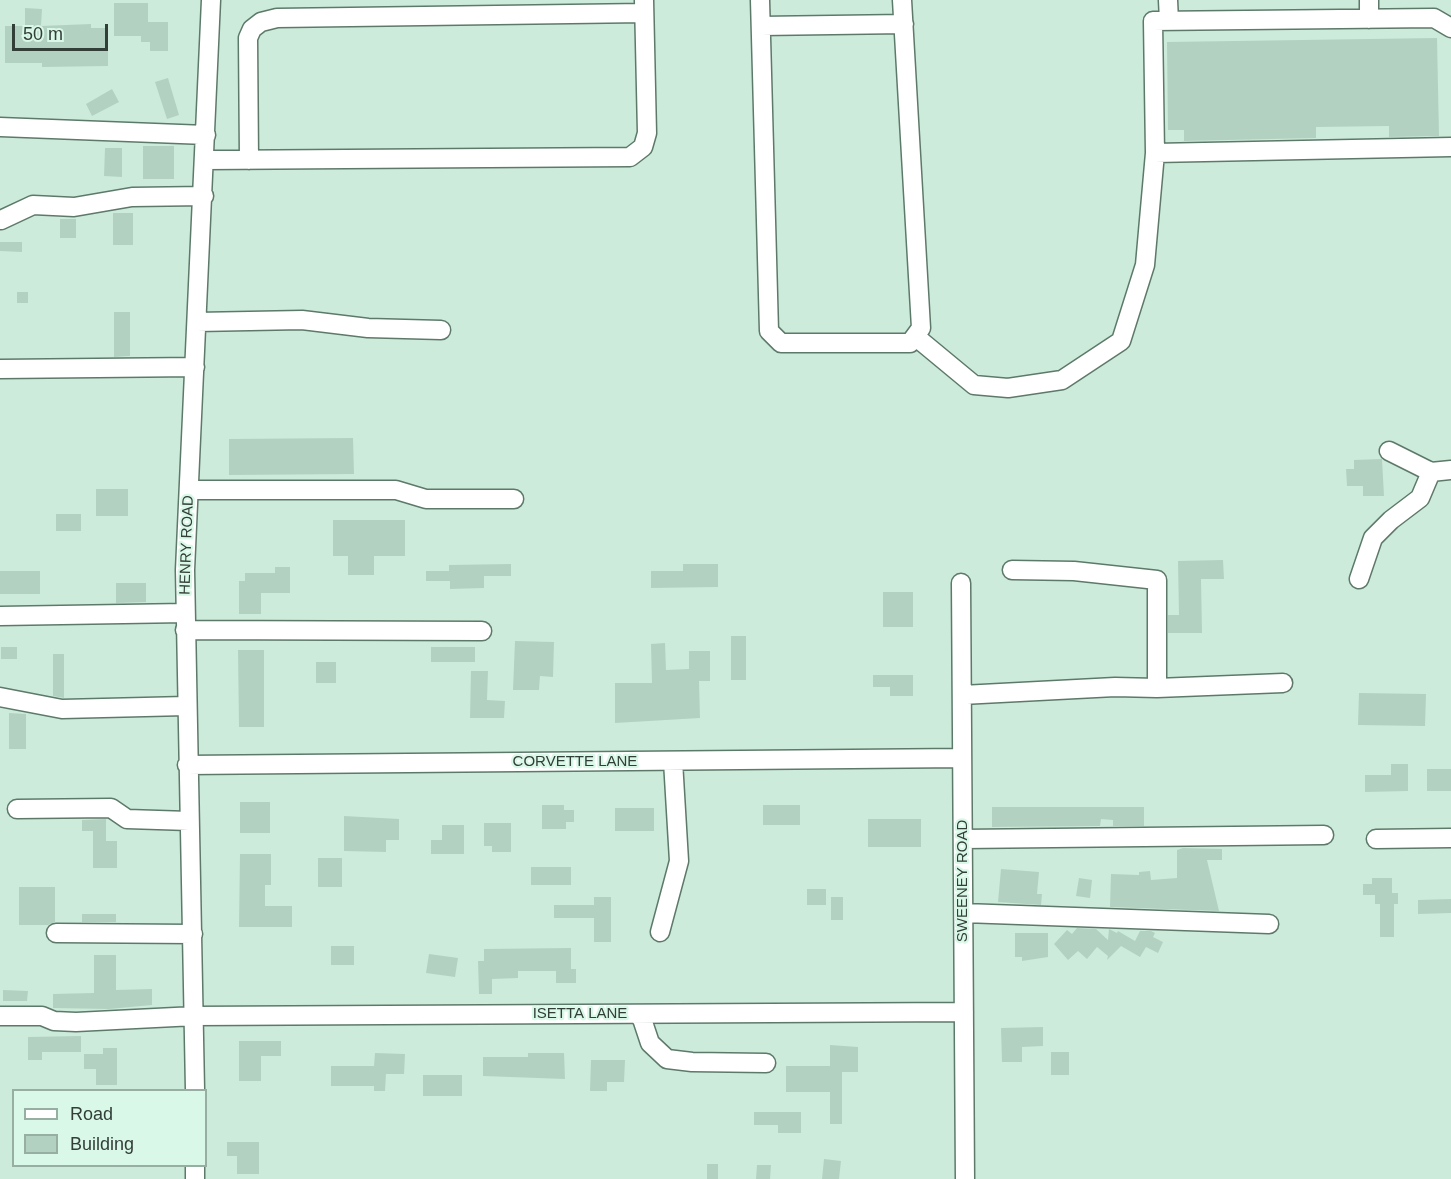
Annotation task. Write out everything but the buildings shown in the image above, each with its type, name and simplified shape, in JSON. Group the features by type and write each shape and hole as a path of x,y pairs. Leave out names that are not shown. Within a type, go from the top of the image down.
{"street":[{"name":"HENRY ROAD","path":"195,1089 185,621 211,0"},
{"path":"760,0 769,331 782,344 910,343 921,328 903,0"},
{"path":"1168,0 1169,21"},
{"path":"1369,0 1369,19"},
{"path":"205,160 249,160 630,157 643,147 647,133 644,6 327,8 261,22 252,29 249,38 249,160"},
{"path":"916,337 974,385 1008,388 1062,380 1121,340 1145,266 1155,153 1153,21 1434,18 1451,28"},
{"path":"761,26 904,24"},
{"path":"0,127 207,135"},
{"path":"1155,153 1451,147"},
{"path":"1,220 33,204 74,207 132,197 204,196"},
{"path":"197,322 302,320 368,328 441,330"},
{"path":"0,369 195,367"},
{"path":"1389,451 1431,472 1451,470"},
{"path":"1359,579 1373,538 1391,520 1420,498 1431,472"},
{"path":"189,490 396,490 426,499 514,499"},
{"path":"1012,570 1074,571 1157,580 1157,688"},
{"name":"SWEENEY ROAD","path":"961,583 965,1179"},
{"path":"0,616 482,631"},
{"path":"962,695 1115,687 1157,688 1283,683"},
{"path":"0,697 62,709 186,706"},
{"name":"CORVETTE LANE","path":"187,765 962,758"},
{"path":"660,932 679,861 673,761"},
{"path":"17,808 111,808 128,819 189,821"},
{"path":"963,839 1324,835"},
{"path":"1376,839 1451,838"},
{"path":"963,913 1269,924"},
{"path":"56,933 193,934"},
{"name":"ISETTA LANE","path":"0,1016 42,1016 54,1021 76,1022 195,1016 964,1012"},
{"path":"637,1014 642,1019 650,1043 667,1059 692,1062 766,1063"}]}
